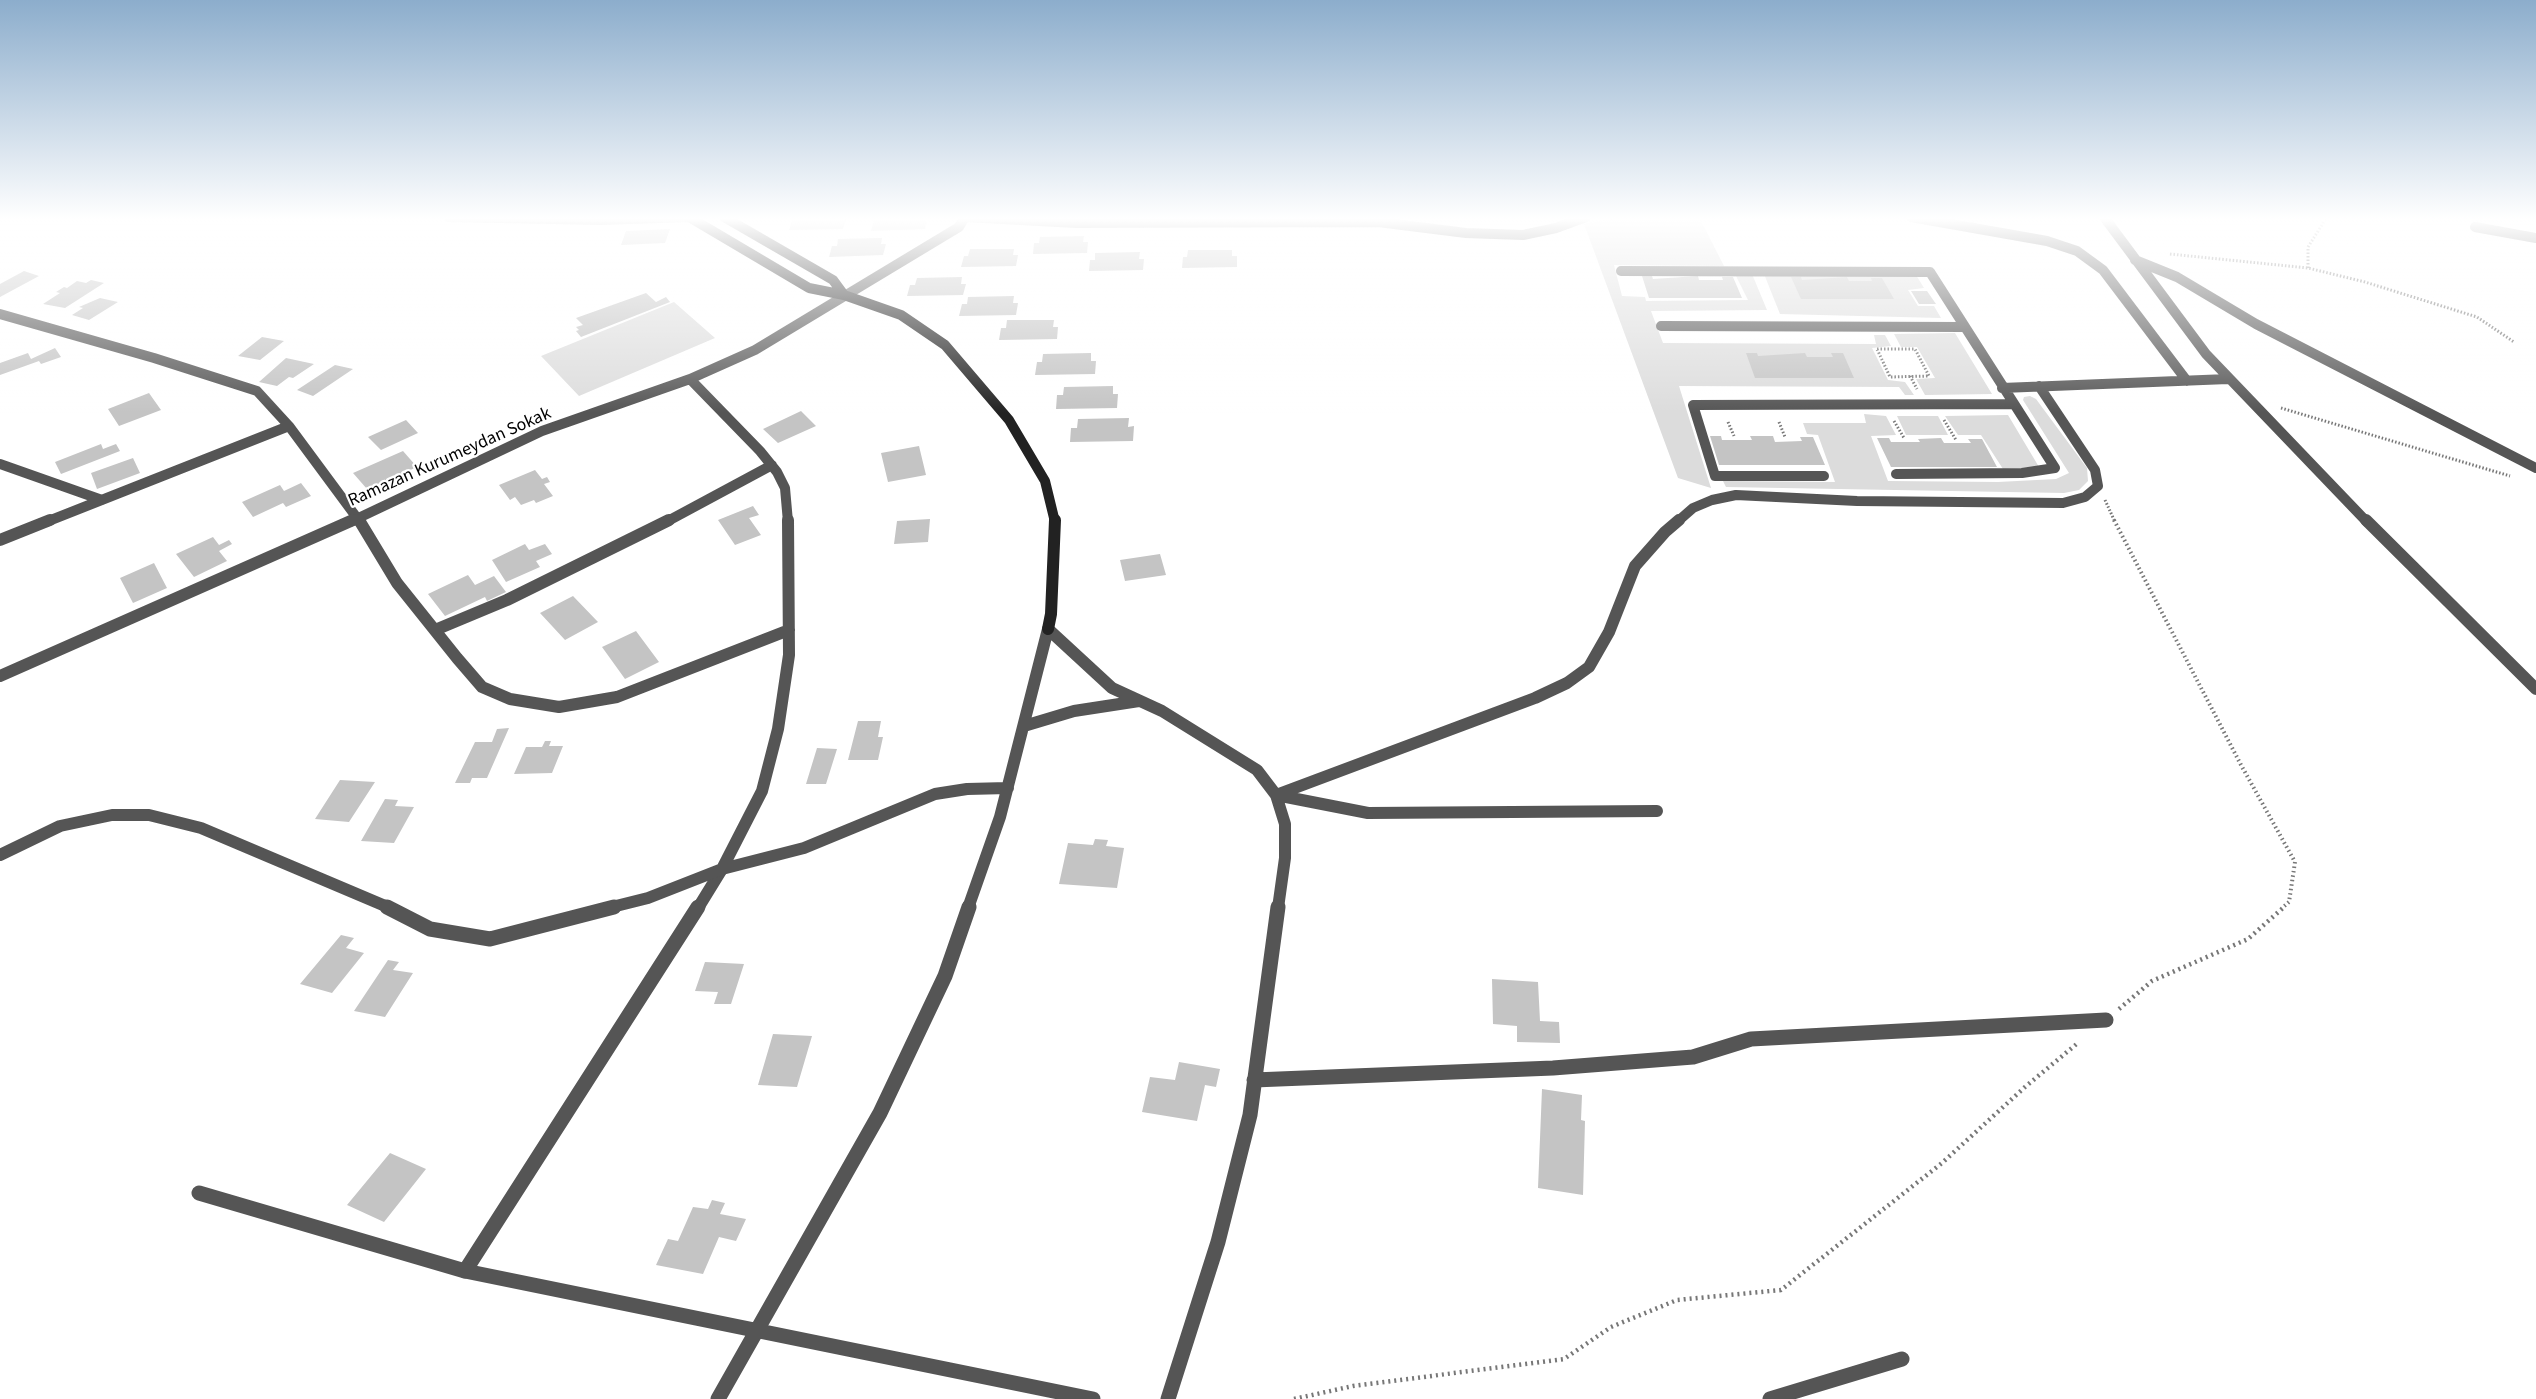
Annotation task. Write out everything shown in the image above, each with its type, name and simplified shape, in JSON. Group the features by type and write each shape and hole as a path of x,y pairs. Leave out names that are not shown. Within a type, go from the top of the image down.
{"street":[{"path":"718,1399 772,1300 880,1113 945,976 1008,788 1052,614 1056,525 1045,481 1009,420 945,345 901,315 844,295 809,288 799,282"},
{"path":"835,282 844,295"},
{"name":"Ramazan Kurumeydan Sokak","path":"0,676 358,518 543,431 690,379 755,350 866,282"},
{"path":"1896,474 2022,473 2055,468 1936,282"},
{"path":"2112,282 2187,381"},
{"path":"2151,282 2205,354 2228,379 2315,471 2536,689"},
{"path":"2186,282 2266,329 2536,468"},
{"path":"0,315 164,361 257,392 289,426 358,518 397,583 435,630 482,687 510,699 560,707 616,697 789,630"},
{"path":"1661,326 1964,327"},
{"path":"465,1271 628,1020 722,869 762,792 778,729 789,655 788,518 785,488 772,465 690,379"},
{"path":"2002,388 2228,379"},
{"path":"1276,795 1536,698 1567,683 1589,667 1610,632 1635,566 1665,532 1693,508 1712,500 1736,495 1857,501 2062,503 2085,497 2098,486 2095,470 2039,386"},
{"path":"1824,476 1715,476 1693,405 2012,404"},
{"path":"0,540 289,426"},
{"path":"0,464 102,500"},
{"path":"435,630 528,589 696,507 772,465"},
{"path":"1048,628 1113,688 1162,711 1257,770 1276,795 1285,824 1285,858 1250,1115 1218,1242 1168,1399"},
{"path":"1024,726 1074,711 1139,701"},
{"path":"0,855 60,826 112,815 149,815 201,828 384,905 430,929 490,939 648,898 722,869 804,848 935,794 967,789 1008,788"},
{"path":"1276,795 1368,813 1657,811"},
{"path":"1254,1080 1553,1068 1693,1057 1751,1040 2106,1020"},
{"path":"199,1193 465,1271 1093,1399"},
{"path":"1770,1399 1902,1359"}],"path":[{"path":"2366,282 2477,317 2514,342"},
{"path":"1877,349 1915,349 1929,376 1890,377 1877,349"},
{"path":"2276,406 2517,478"},
{"path":"1294,1399 1353,1386 1564,1359 1611,1327 1677,1300 1781,1290 1942,1163 2025,1087 2152,981 2248,939 2289,902 2295,862 2126,547 2098,486"}],"shaded area":[{"path":"1606,282 1618,282 1622,296 1645,297 1646,301 1748,300 1739,282 1755,282 1767,310 1651,311 1663,343 1876,344 1874,335 1885,335 1891,346 1872,348 1888,380 1905,382 1914,395 1905,395 1899,387 1679,386 1711,488 1678,478"},
{"path":"1767,282 1920,282 1924,288 1908,290 1918,306 1934,306 1941,318 1780,314"},
{"path":"674,302 715,338 579,396 541,356"},
{"path":"1955,333 1992,394 1925,395 1916,379 1935,378 1917,347 1901,347 1894,334"},
{"path":"2030,396 2036,399 2087,468 2088,481 2079,490 2064,493 1726,487 1723,481 1835,482 1818,435 1807,434 1803,423 1866,423 1864,414 1886,416 1896,435 1871,436 1888,481 1998,482 2056,479 2069,473 2023,400 2024,397"},
{"path":"2008,415 2039,467 2003,469 1981,435 1958,435 1945,416"},
{"path":"1897,416 1938,416 1948,435 1906,435"}],"building":[{"path":"3,282 27,282 0,297 0,284"},
{"path":"75,282 104,283 65,308 43,304 60,293 56,292 64,287 67,288"},
{"path":"916,282 966,284 963,295 907,296 910,285 915,285"},
{"path":"1644,282 1735,282 1742,298 1649,298"},
{"path":"1793,282 1884,282 1894,299 1801,299"},
{"path":"1911,291 1927,291 1936,304 1919,304"},
{"path":"646,293 656,302 666,297 670,302 581,337 576,331 579,330 576,327 583,325 576,318"},
{"path":"1014,296 1013,303 1018,303 1016,315 959,316 962,304 967,304 968,297"},
{"path":"100,298 118,302 89,320 72,315 83,308 79,307"},
{"path":"1007,320 1054,320 1053,327 1058,327 1057,339 999,340 1001,328 1006,328"},
{"path":"262,337 284,341 260,360 238,356"},
{"path":"55,348 61,357 41,364 39,361 0,375 0,363 28,353 31,359"},
{"path":"1091,353 1091,361 1096,361 1095,374 1035,375 1037,362 1042,362 1043,354"},
{"path":"1746,353 1757,353 1758,356 1805,353 1807,357 1833,357 1831,353 1843,353 1854,378 1755,378"},
{"path":"286,358 314,364 277,386 259,382"},
{"path":"335,365 353,369 313,396 297,390"},
{"path":"1113,386 1113,394 1118,394 1117,408 1056,409 1057,395 1063,395 1064,387"},
{"path":"149,393 161,410 119,426 108,409"},
{"path":"801,411 816,426 778,443 763,429"},
{"path":"1129,418 1128,427 1134,426 1133,441 1070,442 1071,428 1077,428 1078,419"},
{"path":"406,420 418,433 381,450 368,437"},
{"path":"1710,436 1721,436 1722,440 1752,440 1750,436 1773,436 1775,442 1802,441 1800,437 1813,437 1825,465 1719,465"},
{"path":"1877,438 1889,438 1891,442 1920,442 1918,439 1941,438 1944,443 1971,443 1968,439 1982,439 1997,467 1891,467"},
{"path":"101,444 103,449 116,444 120,451 61,474 55,462"},
{"path":"919,446 926,475 888,482 881,453"},
{"path":"403,451 417,467 367,489 353,473"},
{"path":"133,458 140,473 97,489 91,473"},
{"path":"535,470 542,479 547,477 550,482 544,484 553,496 536,503 534,500 521,505 515,497 510,500 499,485"},
{"path":"301,483 311,496 286,507 283,503 253,517 242,502 280,485 284,491"},
{"path":"753,506 759,515 749,518 761,535 735,545 718,520"},
{"path":"930,519 928,542 894,544 897,521"},
{"path":"213,537 219,545 229,540 232,544 219,551 227,561 194,577 176,554"},
{"path":"525,544 529,550 545,544 552,554 536,561 540,567 506,582 492,560"},
{"path":"1160,554 1166,575 1125,581 1120,560"},
{"path":"154,563 167,588 133,603 120,578"},
{"path":"468,575 475,585 494,576 506,592 487,601 485,597 445,616 428,594"},
{"path":"573,596 598,622 565,640 540,613"},
{"path":"636,631 659,662 625,679 602,647"},
{"path":"858,721 881,721 878,737 883,737 878,760 848,760"},
{"path":"509,728 487,778 472,778 470,783 455,783 475,742 492,742 497,729"},
{"path":"545,741 551,741 549,746 563,746 552,773 514,774 526,747 542,747"},
{"path":"817,748 837,749 826,784 806,784"},
{"path":"340,780 375,782 349,822 315,819"},
{"path":"385,799 398,800 395,806 414,807 394,843 361,841"},
{"path":"1095,839 1108,840 1106,846 1124,848 1117,888 1059,884 1068,843 1093,845"},
{"path":"341,935 354,938 346,948 364,953 332,993 300,984"},
{"path":"388,960 399,962 393,970 413,973 385,1017 354,1011"},
{"path":"705,962 744,964 731,1004 714,1004 718,992 695,991"},
{"path":"1492,979 1538,982 1540,1021 1559,1022 1560,1043 1517,1042 1517,1026 1493,1024"},
{"path":"773,1034 812,1036 797,1087 758,1085"},
{"path":"1179,1062 1220,1069 1216,1087 1205,1085 1197,1121 1142,1112 1150,1077 1175,1080"},
{"path":"1542,1089 1582,1095 1581,1120 1585,1121 1583,1195 1538,1188"},
{"path":"390,1153 426,1169 384,1222 347,1205"},
{"path":"712,1200 725,1203 720,1214 746,1219 736,1241 719,1237 703,1274 656,1265 668,1239 678,1241 693,1207 708,1209"}]}
